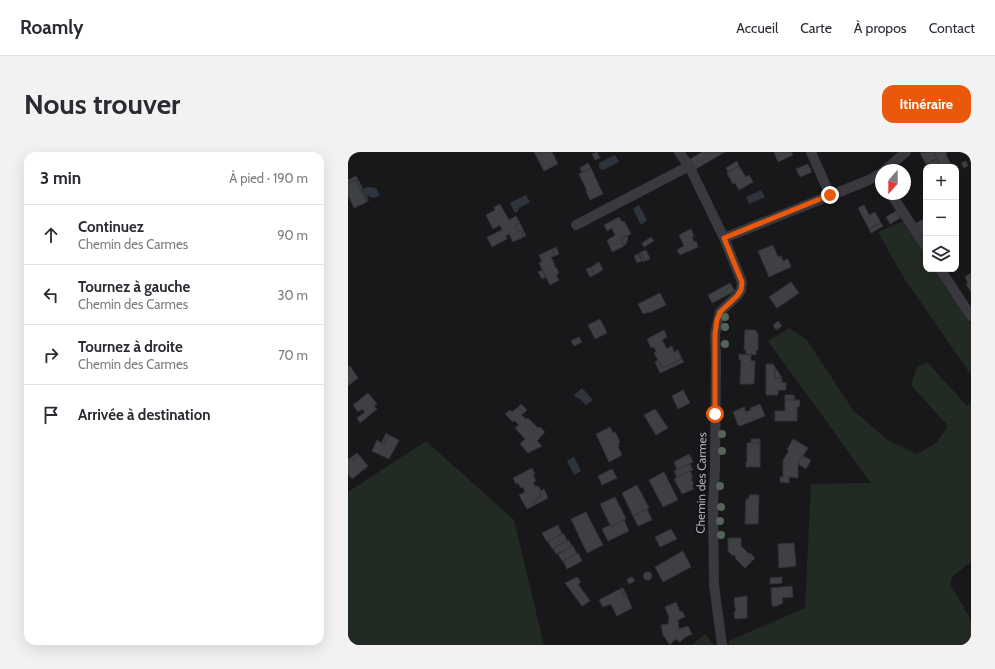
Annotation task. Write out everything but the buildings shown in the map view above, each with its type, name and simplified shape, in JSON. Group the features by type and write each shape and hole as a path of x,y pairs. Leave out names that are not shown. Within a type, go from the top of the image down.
{"street":[{"name":"Chemin des Carmes","path":"679,152 689,166 724,238 742,282 741,290 737,296 720,312 715,334 715,469 713,506 714,585 722,645"},
{"path":"811,152 830,195"},
{"path":"892,164 906,152"},
{"path":"576,225 689,166"},
{"path":"724,238 875,177"},
{"path":"895,200 923,242"},
{"path":"942,272 971,316"}],"shaded area":[{"path":"615,155 619,162 603,170 599,168 599,163"},
{"path":"368,187 376,188 380,195 374,198 368,196 369,201 367,202 361,190"},
{"path":"761,190 765,197 749,204 746,197"},
{"path":"526,195 530,202 519,208 515,213 510,203"},
{"path":"639,205 647,220 641,225 633,209"},
{"path":"903,221 923,251 923,272 936,272 971,325 971,375 904,278 878,232"},
{"path":"789,328 807,340 853,410 889,441 917,454 936,443 948,426 911,385 917,367 927,362 967,406 971,401 971,562 953,576 950,584 971,620 971,645 729,645 729,641 805,608 811,484 871,483 768,341"},
{"path":"582,388 593,400 586,405 574,395"},
{"path":"426,441 514,520 544,645 348,645 348,492"},
{"path":"574,457 581,471 574,475 567,461"},
{"path":"705,634 714,645 692,645"}],"route":[{"path":"715,414 715,334 717,320 720,312 737,296 741,290 742,282 724,238 830,195"}]}
